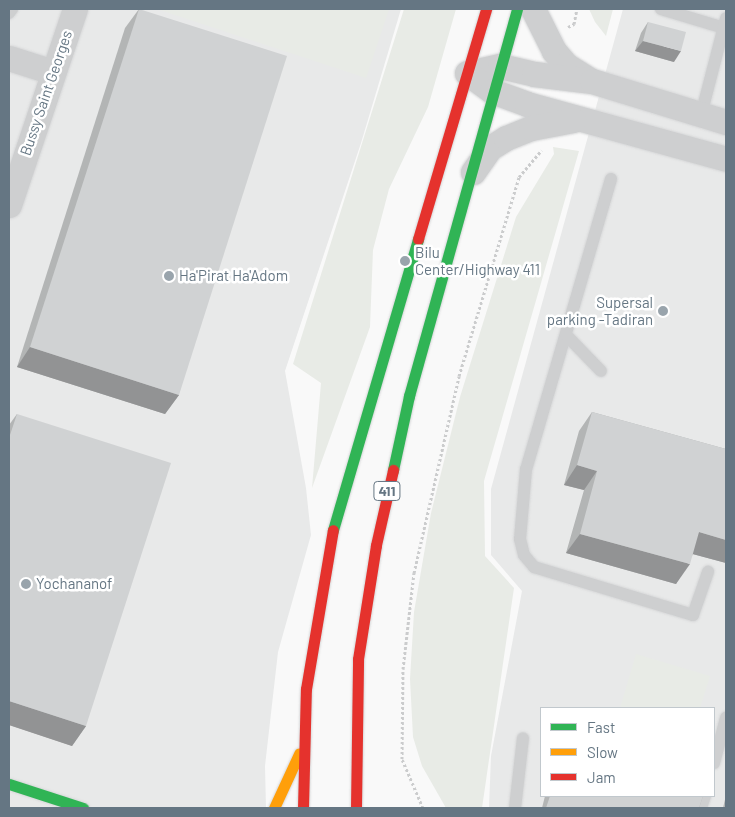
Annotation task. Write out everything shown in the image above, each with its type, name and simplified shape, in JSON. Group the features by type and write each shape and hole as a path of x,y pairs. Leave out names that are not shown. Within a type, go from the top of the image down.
{"main road":[{"path":"303,808 304,744 312,637 331,536 486,9"},
{"name":"411","path":"356,808 358,659 376,545 409,396 492,91 517,9"},
{"path":"274,808 304,744"},
{"path":"355,776 370,808"},
{"path":"9,784 83,808"}],"street":[{"name":"Bussy Saint Georges","path":"9,206 75,9"},
{"path":"533,9 546,39 566,65 592,81"},
{"path":"9,58 53,72"},
{"path":"467,73 500,66 534,74 592,81 726,122"},
{"path":"467,73 492,91 576,119 726,159"},
{"path":"468,181 490,148 531,128 576,119"}],"lane":[{"path":"9,13 12,9"},
{"path":"661,9 725,23 701,115"},
{"path":"611,179 526,469 520,538 524,555 534,567 694,615 708,572"},
{"path":"566,335 601,371"},
{"path":"715,760 725,725"},
{"path":"515,808 523,738"}],"path":[{"path":"546,39 574,24 577,9"},
{"path":"423,808 402,759 403,669 414,573 459,376 519,177 544,148 531,128"}],"shaded area":[{"path":"9,9 401,9 361,143 285,371 306,488 311,535 278,652 265,766 266,808 9,808"},
{"path":"157,9 389,9 366,78"},
{"path":"404,9 456,9 428,107 389,189 373,250 370,327 312,488 321,383 293,364"},
{"path":"589,9 613,9 606,36 595,22"},
{"path":"623,9 726,9 726,808 489,808 491,756 522,591 491,555 491,489"},
{"path":"553,147 579,151 484,481 485,556 514,588 482,808 446,808 422,766 413,737 410,679 414,612 431,513 460,397 516,217 554,154"},
{"path":"636,654 710,676 700,707 620,707"}],"building":[{"path":"139,9 287,56 179,395 30,347"},
{"path":"648,22 686,32 681,51 643,41"},
{"path":"592,412 726,449 726,540 699,532 690,564 580,534 597,471 577,465"},
{"path":"17,414 171,463 86,726 9,701 9,438"},
{"path":"550,797 703,797 699,808 546,808"}],"traffic: fast":[{"path":"393,470 409,396 517,9"},
{"path":"333,530 418,239"},
{"path":"9,784 83,808"}],"traffic: slow":[{"path":"274,808 299,754"}],"traffic: jam":[{"path":"418,239 486,9"},
{"path":"356,808 358,659 376,545 393,470"},
{"path":"303,808 306,689 333,530"}],"place":[{"name":"Bilu Center/Highway 411","path":"405,261"},
{"name":"Ha'Pirat Ha'Adom","path":"169,276"},
{"name":"Supersal parking -Tadiran","path":"663,311"},
{"name":"Yochananof","path":"26,584"}]}
